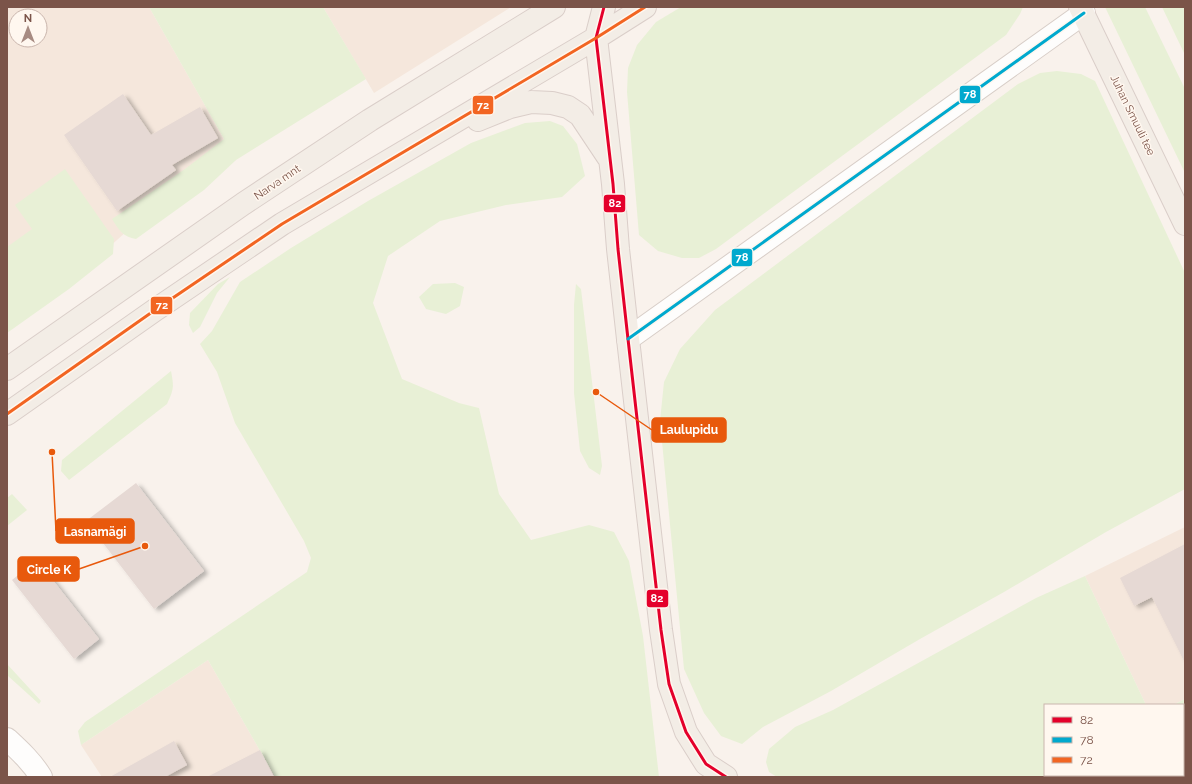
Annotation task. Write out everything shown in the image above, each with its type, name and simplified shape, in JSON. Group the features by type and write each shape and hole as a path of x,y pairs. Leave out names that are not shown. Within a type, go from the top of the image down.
{"main road":[{"name":"Narva mnt","path":"7,369 243,204 345,137 554,7"},
{"path":"604,7 596,38 611,161 618,249 628,339 660,622 669,684 686,732 703,770 726,777"},
{"path":"7,414 155,310 282,224 596,38 645,7"},
{"name":"Juhan Smuuli tee","path":"1082,10 1185,224"},
{"path":"417,145 510,108 531,102 552,103 568,108 580,115 611,161"}],"street":[{"path":"628,339 1082,10"},
{"path":"7,739 22,752 41,777"}],"shaded area":[{"path":"7,7 149,7 236,160 127,231 66,286 7,326"},
{"path":"323,7 511,7 374,93"},
{"path":"1185,527 1185,699 1175,704 1146,704 1085,576"},
{"path":"208,660 275,777 102,777 81,745"}],"green space":[{"path":"149,7 323,7 366,79 236,160 204,190 136,239 128,237 122,232 112,219 185,169 224,139"},
{"path":"681,7 1023,7 1006,35 716,249 699,258 682,258 658,251 639,235 627,92 628,68 637,45 656,22"},
{"path":"1105,7 1145,7 1185,89 1185,173"},
{"path":"1162,7 1185,7 1185,55"},
{"path":"1057,71 1081,74 1095,81 1185,273 1185,489 1106,532 831,691 763,727 742,744 721,736 704,713 684,669 660,421 664,382 680,349 715,310 1018,84 1040,73"},
{"path":"550,121 563,126 577,144 585,176 562,197 506,205 440,221 388,256 373,303 402,379 459,403 479,408 499,494 531,540 589,525 614,532 629,561 643,636 659,777 275,777 208,660 81,745 78,731 85,722 307,572 311,558 304,541 235,423 217,372 200,344 212,331 240,282 291,248 368,201 471,143 525,123"},
{"path":"65,169 114,239 113,254 69,289 7,333 7,247 32,229 15,205"},
{"path":"230,277 217,293 200,327 193,333 189,325 190,313 218,284"},
{"path":"455,283 464,287 460,306 446,314 426,309 419,297 433,284"},
{"path":"576,284 581,289 602,466 600,475 589,468 580,451 574,393 574,305"},
{"path":"171,371 173,388 167,404 69,480 61,471 62,460"},
{"path":"12,494 27,510 7,526 7,498"},
{"path":"1085,576 1146,704 1044,704 1044,776 1184,776 1184,704 1175,704 1185,699 1185,777 777,777 769,772 766,762 769,749 795,727 833,710 1036,598"},
{"path":"7,664 41,701 39,704 7,675"}],"building":[{"path":"123,94 151,135 200,107 218,138 172,165 176,170 117,211 64,135"},
{"path":"136,483 204,571 154,609 86,521"},
{"path":"1185,544 1185,663 1152,597 1134,606 1120,578"},
{"path":"37,560 99,639 74,659 12,580"},
{"path":"174,741 187,765 165,777 110,777"},
{"path":"260,750 274,777 207,777"}],"transit line":[{"name":"82","path":"604,7 596,38 613,184 618,249 628,339 661,630 669,684 686,732 706,764 726,777"},
{"name":"72","path":"7,414 155,310 282,224 596,38 645,7"},
{"name":"78","path":"628,339 1084,13"}],"place":[{"name":"Laulupidu","path":"596,392"},
{"name":"Lasnamägi","path":"52,452"},
{"name":"Circle K","path":"145,546"}]}
